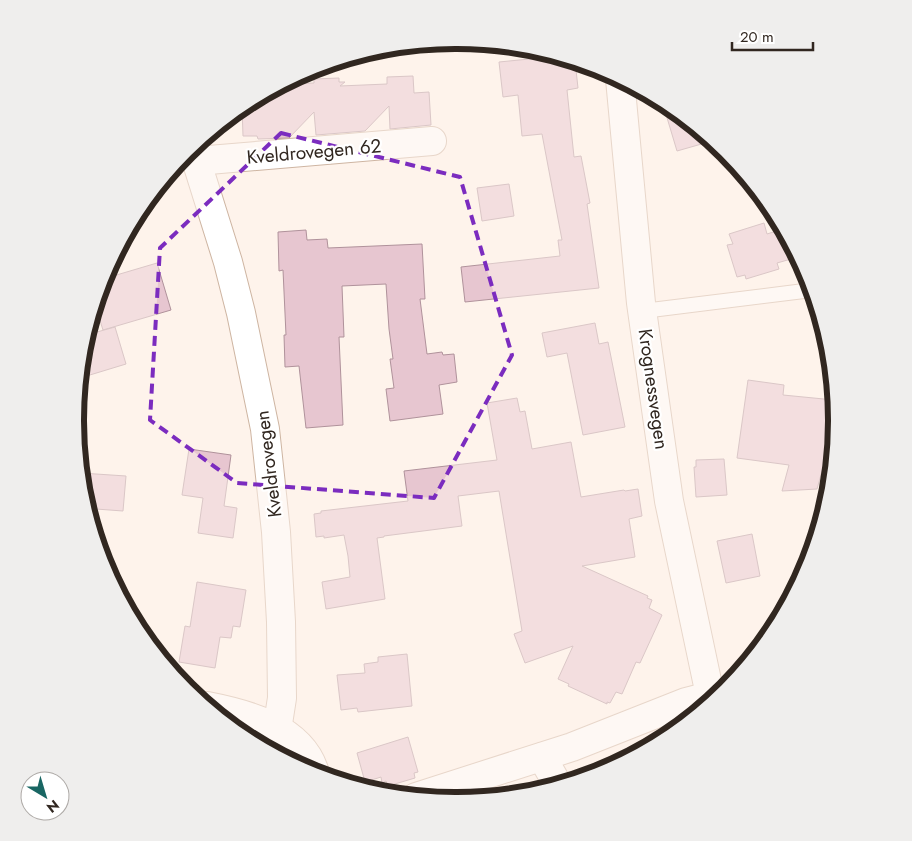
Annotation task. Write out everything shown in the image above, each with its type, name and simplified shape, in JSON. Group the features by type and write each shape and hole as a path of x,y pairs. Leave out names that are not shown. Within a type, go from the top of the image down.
{"street":[{"name":"Krognessvegen","path":"621,87 643,311 669,501 714,688"},
{"name":"Kveldrovegen 62","path":"197,154 432,141"},
{"name":"Kveldrovegen","path":"195,156 228,262 265,429 276,532 281,628 282,698 277,730"},
{"path":"435,791 542,757 686,702 704,697"},
{"path":"222,709 257,719 293,739 311,763"},
{"path":"542,757 555,779"}],"lane":[{"path":"643,311 804,291"}],"highlighted area":[{"path":"281,133 460,177 512,355 434,498 237,483 150,420 160,248"}],"building":[{"path":"539,58 576,68 578,88 567,90 574,157 581,156 590,203 587,204 599,288 465,302 461,267 560,256 558,240 562,240 542,134 522,136 518,95 503,97 499,62"},
{"path":"413,76 414,93 429,92 431,125 390,129 389,106 365,131 316,135 314,112 289,138 258,139 257,136 243,136 242,116 300,83 314,83 314,79 339,78 339,82 345,82 340,86 387,84 387,77"},
{"path":"666,113 704,143 677,151"},
{"path":"509,184 514,216 482,221 477,188"},
{"path":"764,223 767,234 776,231 790,259 777,263 779,269 746,279 745,275 737,277 727,245 733,244 729,234"},
{"path":"306,230 307,240 327,239 328,248 422,244 425,299 420,299 427,354 442,352 443,355 454,354 457,382 439,385 443,414 390,421 386,389 394,388 390,359 393,359 386,284 342,286 344,337 339,337 343,425 306,428 299,366 285,367 284,335 286,335 283,270 279,271 278,232"},
{"path":"157,263 171,310 103,330 99,317 114,276"},
{"path":"595,323 599,344 608,342 625,427 583,435 567,353 547,357 542,333"},
{"path":"115,327 126,364 87,376 95,333"},
{"path":"748,380 784,385 783,395 827,399 826,457 817,489 782,491 789,465 737,458"},
{"path":"517,398 520,412 525,411 532,449 571,442 581,497 638,489 642,516 629,519 635,557 582,566 648,596 647,598 652,600 649,608 662,615 640,663 636,662 622,694 616,692 610,703 607,702 607,704 568,686 569,684 558,679 573,646 525,663 514,634 522,631 499,491 458,496 462,526 377,538 385,599 326,609 322,582 350,577 348,556 344,535 324,538 324,536 316,537 314,514 321,513 321,511 408,501 404,471 497,460 487,403"},
{"path":"189,449 231,455 224,506 237,508 233,538 198,533 203,498 182,495"},
{"path":"724,459 727,495 696,497 694,467 696,467 696,460"},
{"path":"88,473 126,476 123,511 96,509 96,503 93,503"},
{"path":"752,534 760,576 726,583 717,541"},
{"path":"197,582 246,590 240,627 233,626 231,638 220,637 215,668 179,662 185,626 190,627"},
{"path":"407,654 412,706 358,712 357,708 341,710 337,675 365,673 364,664 378,662 378,657"},
{"path":"408,737 418,772 414,773 415,778 388,786 386,781 382,783 381,777 365,781 357,753"}]}
